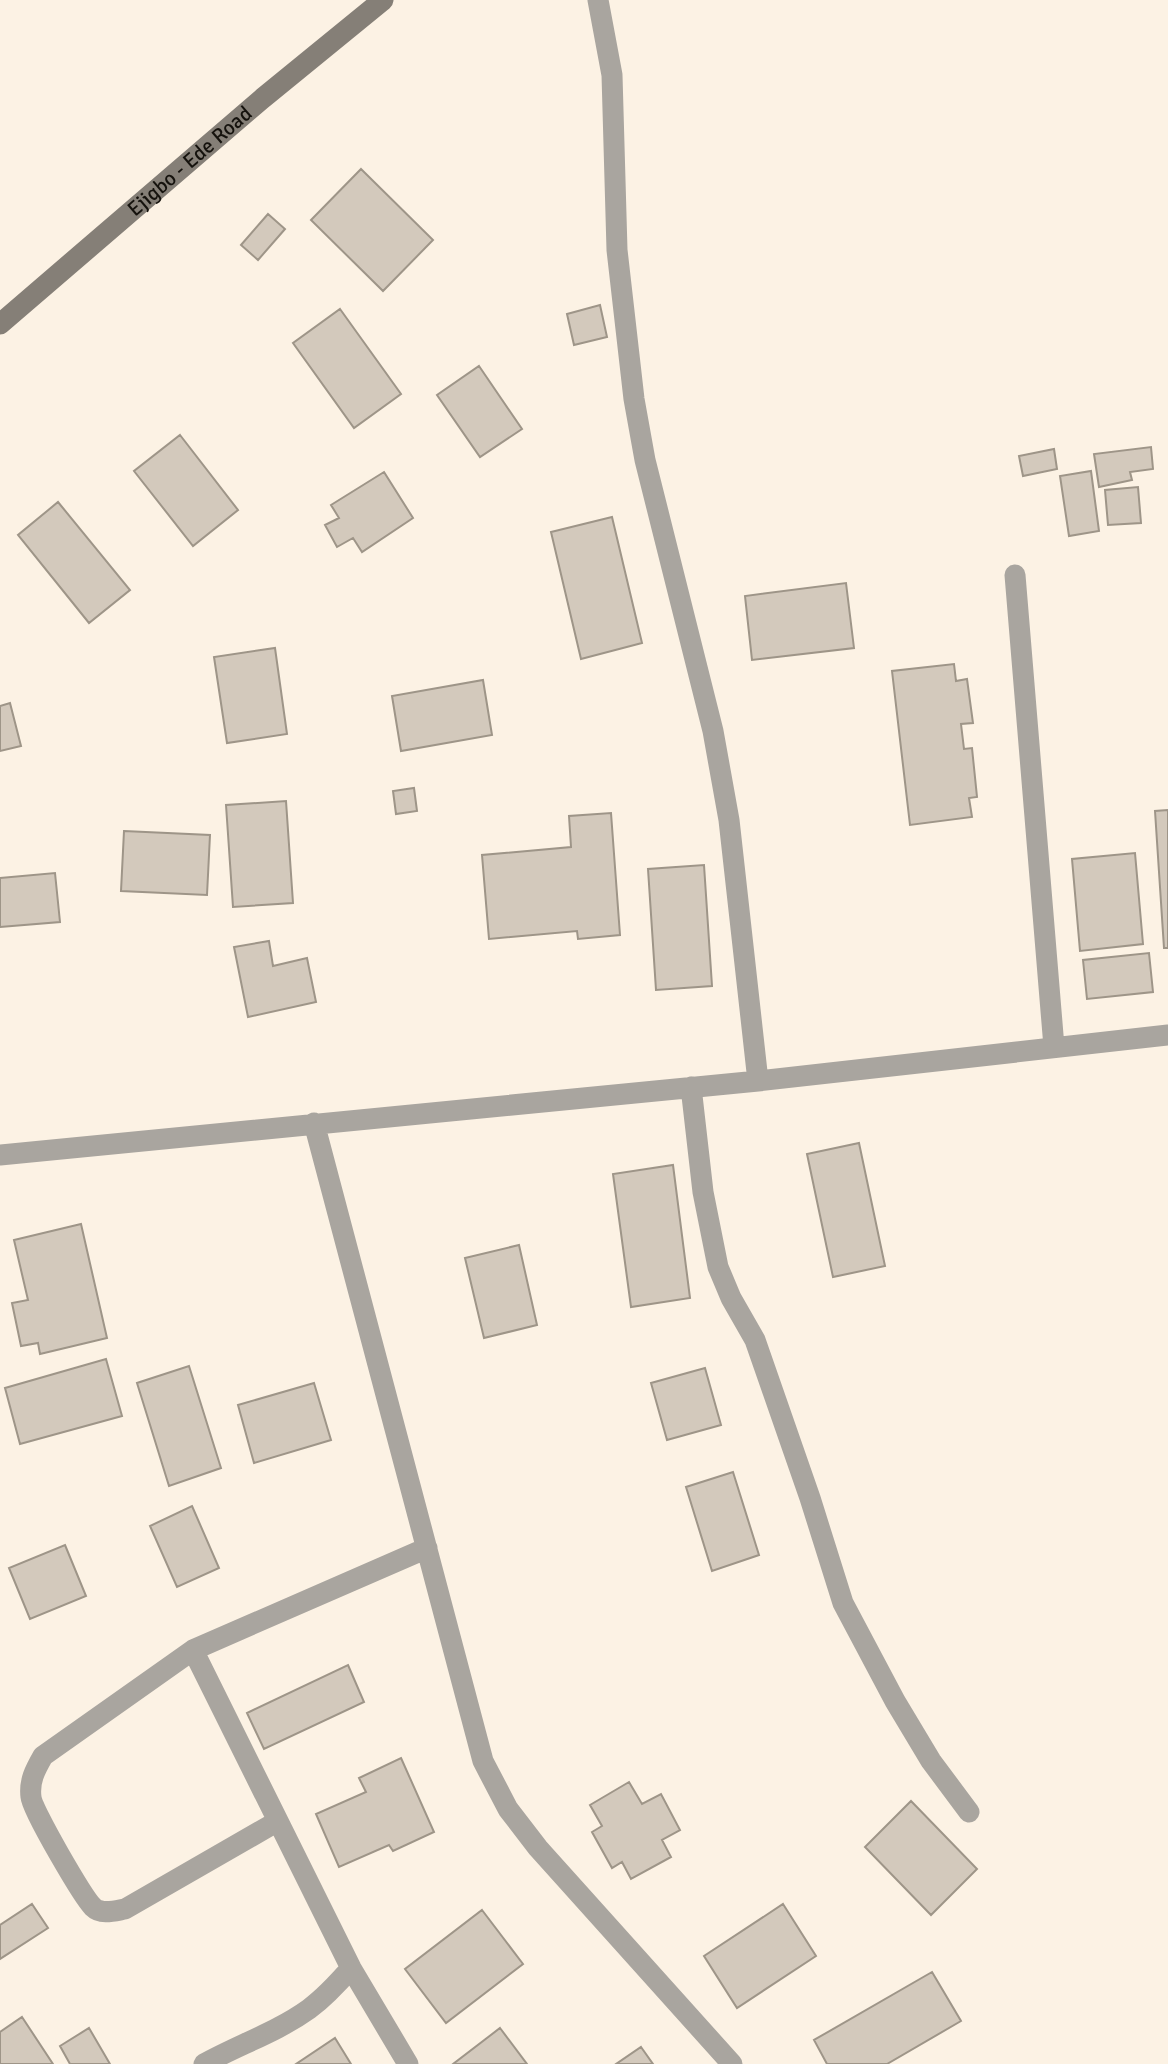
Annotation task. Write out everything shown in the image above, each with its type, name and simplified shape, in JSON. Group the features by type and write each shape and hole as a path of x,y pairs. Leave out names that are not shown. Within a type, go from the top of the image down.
{"main road":[{"name":"Ejigbo - Ede Road","path":"0,324 263,98 383,0"}],"street":[{"path":"598,0 612,75 617,250 634,399 645,460 713,731 724,794 758,1081"},
{"path":"1015,575 1054,1047"},
{"path":"0,1155 758,1081 1168,1035"},
{"path":"691,1087 703,1192 718,1267 731,1298 755,1340 843,1603 895,1701 931,1760 969,1812"},
{"path":"314,1123 483,1761 508,1809 537,1848 732,2064"},
{"path":"278,1821 124,1909 105,1912 94,1908 60,1855 31,1800 31,1779 43,1756 193,1650 427,1548"},
{"path":"193,1650 351,1968 408,2064"},
{"path":"204,2064 266,2034 308,2009 333,1989 351,1968"}],"building":[{"path":"361,169 433,240 383,291 311,220"},
{"path":"268,214 285,229 258,260 241,245"},
{"path":"600,305 607,337 574,345 567,314"},
{"path":"340,309 401,394 354,428 293,343"},
{"path":"479,366 522,429 480,457 437,395"},
{"path":"180,435 238,510 193,546 134,471"},
{"path":"1151,447 1153,469 1130,472 1132,480 1099,487 1094,454"},
{"path":"1054,449 1057,469 1023,476 1019,456"},
{"path":"1091,471 1099,531 1069,536 1060,476"},
{"path":"384,472 413,518 362,552 353,538 337,547 325,525 339,518 331,505"},
{"path":"1138,487 1141,523 1108,525 1105,490"},
{"path":"58,502 130,590 89,623 18,535"},
{"path":"612,517 642,643 581,659 551,532"},
{"path":"846,583 854,648 752,660 745,596"},
{"path":"275,648 287,734 227,743 214,657"},
{"path":"954,664 956,681 967,679 973,723 961,724 964,749 972,748 977,797 969,798 972,817 910,825 892,671"},
{"path":"483,680 492,735 401,751 392,696"},
{"path":"10,703 21,746 0,751 0,706"},
{"path":"414,788 417,811 396,814 393,791"},
{"path":"286,801 293,903 233,907 226,805"},
{"path":"1168,810 1168,948 1164,948 1155,811"},
{"path":"611,813 620,935 578,939 577,931 489,939 482,855 571,847 569,816"},
{"path":"124,831 210,835 207,895 121,891"},
{"path":"1135,853 1143,944 1080,951 1072,859"},
{"path":"704,865 712,986 656,990 648,869"},
{"path":"55,873 60,922 0,927 0,878"},
{"path":"269,941 273,966 307,958 316,1002 248,1017 234,947"},
{"path":"1149,953 1153,992 1087,999 1083,960"},
{"path":"859,1143 885,1266 833,1277 807,1154"},
{"path":"673,1165 690,1298 631,1307 613,1174"},
{"path":"81,1224 107,1338 40,1354 38,1343 21,1346 12,1303 28,1300 14,1240"},
{"path":"519,1245 537,1325 484,1338 465,1258"},
{"path":"106,1359 122,1416 20,1444 5,1388"},
{"path":"189,1366 221,1468 169,1486 137,1383"},
{"path":"705,1368 721,1425 667,1440 651,1383"},
{"path":"314,1383 331,1440 254,1463 238,1405"},
{"path":"733,1472 759,1555 712,1571 686,1487"},
{"path":"192,1506 219,1568 177,1587 150,1526"},
{"path":"65,1545 86,1596 30,1619 9,1568"},
{"path":"348,1665 364,1702 264,1749 247,1713"},
{"path":"401,1758 434,1832 393,1851 389,1845 339,1867 316,1814 366,1792 359,1778"},
{"path":"629,1782 642,1804 661,1794 680,1830 662,1840 671,1857 631,1879 622,1862 612,1868 592,1832 602,1826 590,1805"},
{"path":"911,1801 977,1869 931,1915 865,1847"},
{"path":"32,1904 48,1928 0,1959 0,1925"},
{"path":"783,1904 816,1956 737,2008 704,1956"},
{"path":"482,1910 523,1964 446,2023 405,1969"},
{"path":"932,1972 961,2021 887,2064 827,2064 814,2040"},
{"path":"22,2017 53,2064 0,2064 0,2032"},
{"path":"89,2028 110,2064 70,2064 60,2046"},
{"path":"500,2028 527,2064 453,2064"},
{"path":"335,2038 351,2064 296,2064"},
{"path":"641,2047 653,2064 616,2064"}]}
